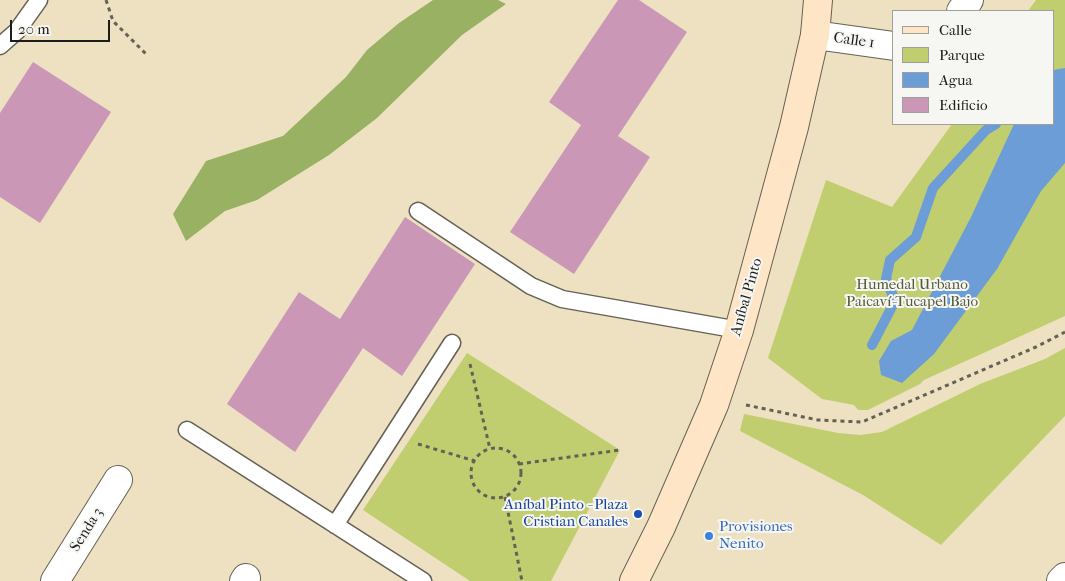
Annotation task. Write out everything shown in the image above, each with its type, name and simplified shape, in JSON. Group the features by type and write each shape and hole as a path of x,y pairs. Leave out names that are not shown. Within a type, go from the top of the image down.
{"street":[{"name":"Aníbal Pinto","path":"634,581 665,519 714,405 739,330 794,127 814,35 818,0"},
{"path":"962,10 970,0"},
{"name":"Calle 1","path":"814,35 892,46"},
{"name":"Senda 3","path":"55,581 118,480"},
{"path":"1061,581 1065,577"}],"lane":[{"path":"0,46 17,31 39,0"},
{"path":"418,211 531,286 562,299 739,330"},
{"path":"335,525 452,343"},
{"path":"187,430 424,581"}],"path":[{"path":"106,0 113,21 147,55"},
{"path":"714,405 750,406 818,420 862,422 1036,347 1065,332"},
{"path":"470,362 490,448"},
{"path":"409,441 475,461"},
{"path":"490,448 509,452 516,458 519,464 518,485 505,497 489,497 477,488 472,476 475,461 481,453 490,448"},
{"path":"519,464 620,450"},
{"path":"505,497 522,581"}],"green space":[{"path":"433,0 498,0 506,4 462,35 377,118 329,155 257,200 225,211 186,241 173,214 206,161 283,136 346,77 367,50 399,23"},
{"name":"Humedal Urbano Paicaví-Tucapel Bajo","path":"1036,0 1065,0 1065,316 924,380 920,384 868,410 858,410 854,405 822,399 768,358 826,180 892,207 951,125 1055,125 1055,10 1029,10"},
{"path":"1065,348 1065,416 941,545 863,495 740,431 744,414 838,433 860,435 882,432 980,384 1045,359"},
{"path":"467,353 620,450 551,581 470,581 363,510"}],"water":[{"path":"1065,68 1065,163 1041,191 997,269 934,354 902,383 881,375 879,361 891,341 912,330 971,217 1014,125 1055,125 1055,70"}],"building":[{"path":"618,0 639,0 687,32 618,136 650,157 574,274 510,232 581,125 549,102"},
{"path":"33,62 111,112 40,223 0,197 0,113"},
{"path":"405,217 475,264 402,376 363,348 295,452 227,404 299,292 340,319"}],"waterway":[{"path":"872,345 895,301 886,279 890,260 916,237 933,188 986,130 994,125"}],"place":[{"name":"Aníbal Pinto - Plaza Cristian Canales","path":"638,514"},
{"name":"Provisiones Nenito","path":"709,536"}]}
